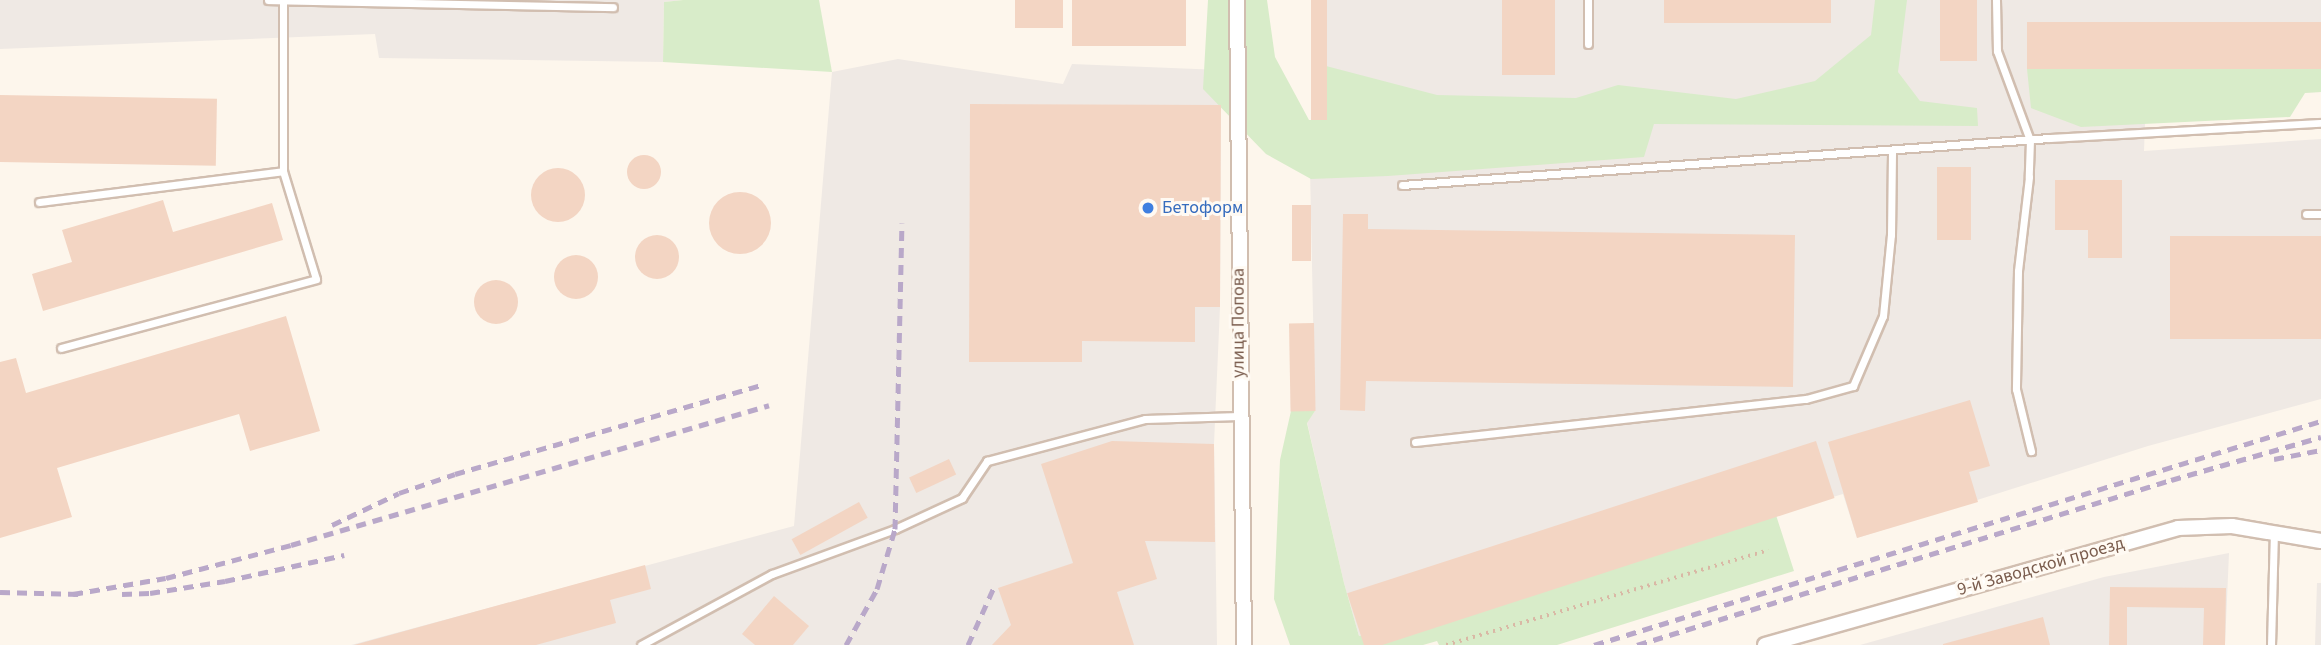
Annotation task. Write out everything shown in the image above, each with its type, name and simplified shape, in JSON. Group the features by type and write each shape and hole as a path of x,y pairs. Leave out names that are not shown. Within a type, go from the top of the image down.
{"street":[{"name":"улица Попова","path":"1237,0 1239,416 1244,645"},
{"name":"9-й Заводской проезд","path":"1765,645 2178,528 2232,526 2321,541"}],"lane":[{"path":"268,0 613,7"},
{"path":"1587,0 1588,44"},
{"path":"1996,0 1997,51 2030,140 2029,177 2018,271 2016,388 2031,452"},
{"path":"61,348 316,278 283,171 283,1"},
{"path":"1402,185 1892,149 2321,123"},
{"path":"1415,442 1806,399 1853,386 1883,316 1891,235 1892,149"},
{"path":"39,202 283,171"},
{"path":"2306,214 2321,214"},
{"path":"641,645 772,574 895,529 962,498 987,461 1145,419 1239,416"},
{"path":"2271,645 2274,533"}],"path":[{"path":"1446,645 1768,550"}],"shaded area":[{"path":"0,0 683,0 664,2 663,62 379,58 375,34 0,49"},
{"path":"1327,0 2321,0 2321,92 2146,97 2144,151 2321,139 2321,399 2148,446 1857,538 1843,494 1359,636 1307,422 1315,411 1309,120 1325,120"},
{"path":"898,59 1063,84 1072,64 1221,70 1220,307 1214,444 1217,645 351,645 794,526 832,72"},
{"path":"2229,553 2225,645 1860,645 2104,577"},
{"path":"2317,583 2321,583 2321,645 2315,645"}],"green space":[{"path":"819,0 832,72 663,62 664,2"},
{"path":"1208,0 1267,0 1275,57 1309,120 1325,120 1326,66 1437,95 1576,98 1618,85 1736,99 1815,81 1871,35 1875,0 1907,0 1898,72 1920,101 1977,108 1978,126 1654,124 1644,157 1311,179 1266,154 1203,89"},
{"path":"2027,69 2321,69 2321,92 2305,93 2290,117 2081,127 2031,108"},
{"path":"1291,411 1315,411 1307,423 1359,636 1776,515 1794,571 1557,645 1439,645 1437,641 1423,645 1290,645 1274,599 1280,460"}],"building":[{"path":"1015,0 1063,0 1063,28 1015,28"},
{"path":"1072,0 1186,0 1186,46 1072,46"},
{"path":"1311,0 1327,0 1327,120 1311,120"},
{"path":"1502,0 1555,0 1555,75 1502,75"},
{"path":"1664,0 1831,0 1831,23 1664,23"},
{"path":"1940,0 1977,0 1977,61 1940,61"},
{"path":"2027,22 2321,22 2321,69 2027,69"},
{"path":"0,95 217,99 216,166 0,162"},
{"path":"970,104 1221,105 1220,307 1195,307 1195,342 1082,341 1082,362 969,362"},
{"path":"644,155 656,160 661,172 656,184 644,189 632,184 627,172 632,160"},
{"path":"1937,167 1971,167 1971,240 1937,240"},
{"path":"558,168 577,176 585,195 577,214 558,222 539,214 531,195 539,176"},
{"path":"2055,180 2122,180 2122,258 2088,258 2088,230 2055,230"},
{"path":"740,192 762,201 771,223 762,245 740,254 718,245 709,223 718,201"},
{"path":"163,200 173,232 272,203 283,240 43,311 32,274 72,262 62,230"},
{"path":"1292,205 1311,205 1311,261 1292,261"},
{"path":"1343,214 1368,214 1368,229 1795,235 1793,387 1366,381 1365,411 1340,410"},
{"path":"657,235 672,242 679,257 672,272 657,279 642,272 635,257 642,242"},
{"path":"2170,236 2321,236 2321,339 2170,339"},
{"path":"576,255 591,262 598,277 591,292 576,299 561,292 554,277 561,262"},
{"path":"496,280 511,287 518,302 511,317 496,324 481,317 474,302 481,287"},
{"path":"286,316 320,431 250,451 239,414 57,468 72,517 0,538 0,362 16,358 26,393"},
{"path":"1289,323 1314,323 1316,411 1291,411"},
{"path":"1970,400 1990,466 1969,472 1978,502 1857,538 1828,442"},
{"path":"1112,441 1214,444 1215,542 1145,541 1157,579 1117,592 1134,645 992,645 1011,625 998,588 1073,563 1041,464"},
{"path":"1816,441 1835,498 1382,645 1364,645 1347,593"},
{"path":"949,459 956,474 916,493 909,478"},
{"path":"859,502 868,518 800,555 792,539"},
{"path":"645,565 651,589 610,600 616,623 536,645 354,645"},
{"path":"2110,587 2226,588 2225,645 2203,645 2204,608 2127,607 2127,645 2109,645"},
{"path":"774,596 809,626 793,645 755,645 742,634"},
{"path":"2043,617 2050,645 1943,645 1943,644"}],"railway":[{"path":"846,645 877,589 895,529 902,223"},
{"path":"332,525 399,493 455,474 764,384"},
{"path":"73,594 166,578 291,545 769,405"},
{"path":"1594,645 2321,421"},
{"path":"1637,645 2171,480 2321,437"},
{"path":"2274,459 2321,450"},
{"path":"122,594 150,593 225,581 344,555"},
{"path":"968,645 995,585"},
{"path":"0,592 80,594"}],"place":[{"name":"Бетоформ","path":"1148,208"}]}
